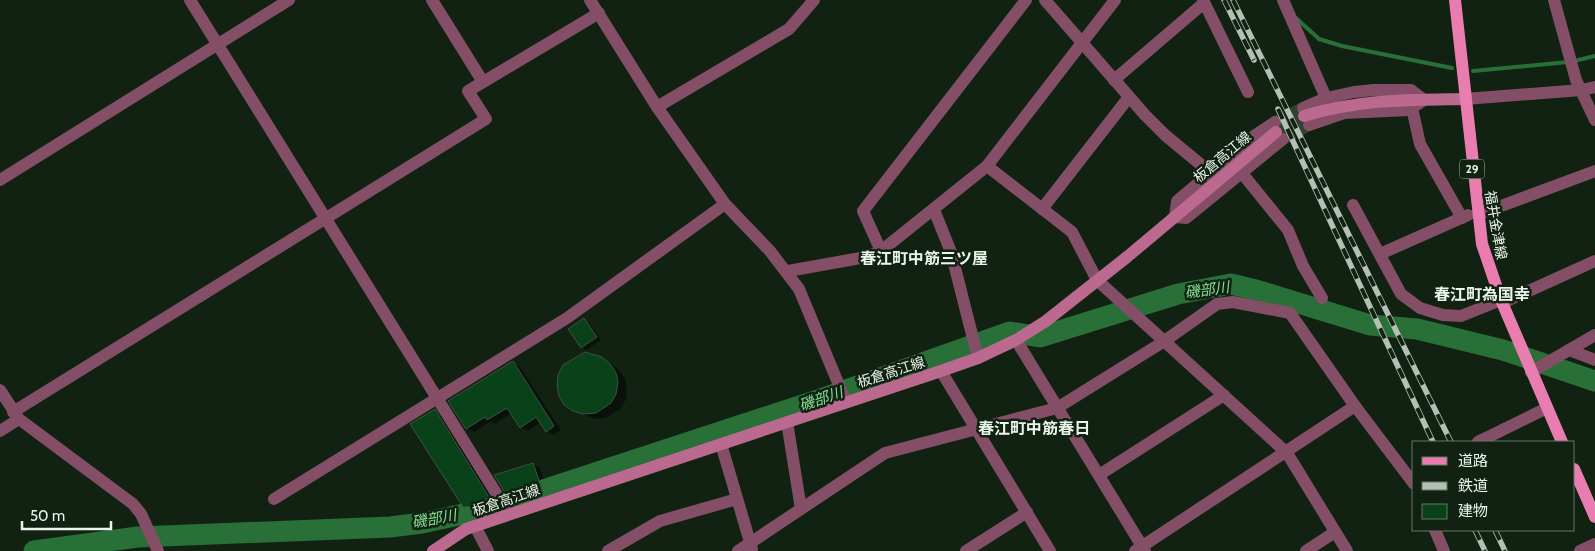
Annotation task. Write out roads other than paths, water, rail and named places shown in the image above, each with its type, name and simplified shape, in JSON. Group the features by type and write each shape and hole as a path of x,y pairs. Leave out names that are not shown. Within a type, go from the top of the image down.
{"main road":[{"name":"福井金津線","path":"1455,0 1477,214 1487,262 1546,408 1562,441"},
{"path":"1305,116 1356,103 1465,99"},
{"name":"板倉高江線","path":"433,551 466,529 941,371 978,358 1016,340 1046,321 1278,131"},
{"path":"1575,471 1595,518"}],"street":[{"path":"190,0 509,514"},
{"path":"0,180 289,0"},
{"path":"432,0 482,82"},
{"path":"590,0 657,107 725,204 788,271 808,308 846,402"},
{"path":"657,107 789,29 814,0"},
{"path":"881,251 863,211 1026,0"},
{"path":"1045,0 1081,43 1165,135 1212,173"},
{"path":"788,271 866,257 881,251 934,210 987,166 1115,0"},
{"path":"1284,0 1326,98"},
{"path":"1554,0 1581,90 1595,120"},
{"path":"1114,80 1203,1 1248,92"},
{"path":"0,430 16,415 486,119 468,91 599,13"},
{"path":"1465,99 1581,90 1595,87"},
{"path":"1411,90 1424,100 1412,108 1305,116 1326,98 1354,92 1411,90"},
{"path":"1042,209 1129,97"},
{"path":"1412,108 1420,144 1462,218"},
{"path":"1278,131 1241,172 1186,218 1175,217 1177,201 1254,136 1278,131"},
{"path":"987,166 1072,232 1097,280 1286,453 1347,551"},
{"path":"1380,254 1462,218 1595,171"},
{"path":"1241,172 1288,230 1303,266 1322,298"},
{"path":"274,499 567,318 725,204"},
{"path":"1352,205 1401,294 1420,308 1443,315 1461,316 1502,302 1595,261"},
{"path":"934,210 951,252 978,358"},
{"path":"721,444 736,499 746,549 885,452 1058,408 1163,342 1217,304 1233,302 1290,313 1355,406 1412,481"},
{"path":"1532,372 1595,335"},
{"path":"1016,340 1099,475 1141,549 1355,406"},
{"path":"1568,351 1595,360"},
{"path":"941,371 1050,551"},
{"path":"0,390 16,415 132,504 141,514 158,551"},
{"path":"1099,475 1224,395"},
{"path":"1480,441 1546,408"},
{"path":"787,422 801,509"},
{"path":"608,551 660,521 736,499"},
{"path":"966,551 1027,512"},
{"path":"475,526 488,551"},
{"path":"1435,531 1444,551"},
{"path":"1306,551 1335,532"},
{"path":"1580,551 1595,544"}],"waterway":[{"path":"1296,18 1319,39 1342,46 1452,68"},
{"path":"1574,61 1595,56"},
{"path":"1473,71 1568,62"},
{"name":"磯部川","path":"34,551 138,537 390,527 422,523 482,510 821,399 1010,332 1040,337 1178,294 1231,284 1370,325 1417,329 1503,350 1595,381"}],"tunnel":[{"path":"1275,122 1303,108"},
{"path":"1276,132 1304,116"},
{"path":"1283,139 1309,125"}],"railway":[{"path":"1224,0 1254,60"},
{"path":"1233,0 1451,441"},
{"path":"1278,109 1433,441"},
{"path":"1475,531 1485,551"},
{"path":"1495,531 1505,551"}],"district":[{"name":"春江町中筋三ツ屋","path":"924,258"},
{"name":"春江町為国幸","path":"1482,294"},
{"name":"春江町中筋春日","path":"1034,428"}]}
